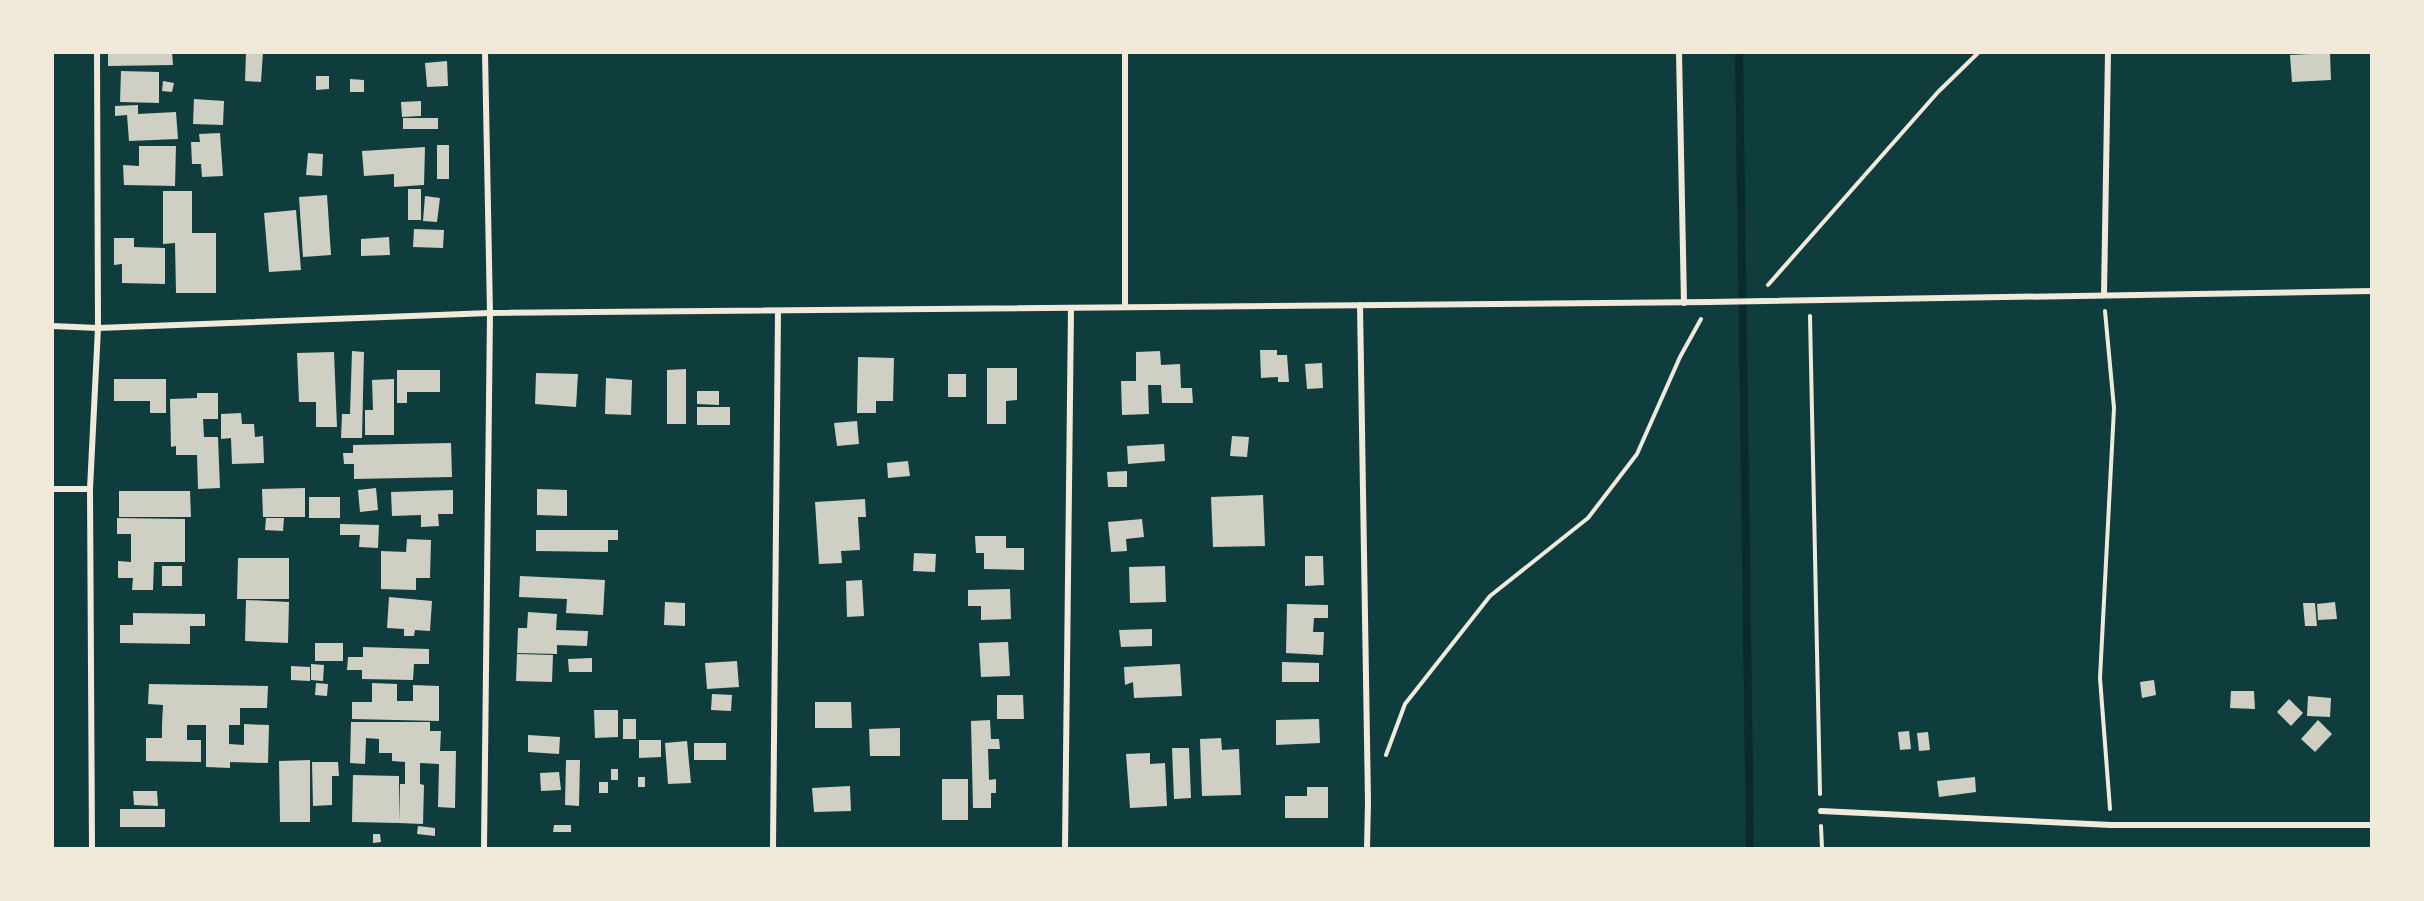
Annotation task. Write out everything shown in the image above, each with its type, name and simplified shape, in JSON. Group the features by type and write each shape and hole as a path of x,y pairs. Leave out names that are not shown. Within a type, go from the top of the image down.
{"street":[{"path":"92,849 90,489 98,328 97,52"},
{"path":"483,849 490,313 486,52"},
{"path":"1125,52 1125,307"},
{"path":"1679,52 1684,303"},
{"path":"2104,295 2108,52"},
{"path":"52,326 98,328 490,313 1684,303 2372,291"},
{"path":"1360,305 1367,849"},
{"path":"1065,849 1071,308"},
{"path":"773,849 778,311"},
{"path":"52,489 90,489"},
{"path":"1821,812 2111,825 2372,825"}],"path":[{"path":"1760,302 1768,285 1938,92 1979,52"},
{"path":"2104,295 2114,408 2100,678 2111,825"},
{"path":"1810,300 1822,849"},
{"path":"1385,758 1405,704 1490,596 1588,518 1637,454 1680,357 1713,302"}],"building":[{"path":"108,52 172,52 173,65 108,66"},
{"path":"246,52 263,52 261,82 245,81"},
{"path":"2330,53 2331,80 2292,82 2290,55"},
{"path":"447,61 448,86 427,87 425,63"},
{"path":"121,71 159,72 159,103 120,102"},
{"path":"316,76 329,76 329,89 316,90"},
{"path":"350,79 364,80 364,92 350,92"},
{"path":"163,81 174,83 172,92 162,91"},
{"path":"194,99 224,101 223,125 193,124"},
{"path":"421,101 421,116 402,117 401,102"},
{"path":"138,105 138,114 176,112 178,139 129,141 127,115 115,116 115,106"},
{"path":"403,118 438,118 438,129 403,129"},
{"path":"220,133 223,176 202,177 201,164 192,164 191,142 200,142 199,134"},
{"path":"437,145 449,145 449,179 437,179"},
{"path":"139,146 176,146 175,186 124,185 123,165 139,166"},
{"path":"425,147 424,185 394,187 394,174 364,176 362,151"},
{"path":"308,153 323,154 322,176 306,175"},
{"path":"408,189 421,189 421,220 408,220"},
{"path":"163,191 192,191 192,233 216,233 216,293 176,293 175,243 163,244"},
{"path":"327,195 331,255 303,257 299,197"},
{"path":"425,196 440,198 437,222 423,221"},
{"path":"296,210 301,270 269,272 264,213"},
{"path":"414,229 444,230 443,248 413,247"},
{"path":"389,237 390,255 361,256 361,239"},
{"path":"114,238 134,238 134,247 165,248 165,284 122,283 122,264 114,265"},
{"path":"1260,350 1277,350 1277,355 1287,355 1289,382 1278,382 1278,377 1261,378"},
{"path":"352,351 364,352 362,438 341,438 342,414 350,414"},
{"path":"1160,351 1161,365 1180,364 1181,388 1192,388 1193,403 1162,403 1161,385 1148,385 1149,414 1122,415 1121,381 1136,381 1136,352"},
{"path":"334,352 337,427 316,427 316,402 299,402 297,353"},
{"path":"858,357 894,358 893,401 876,401 876,413 857,413"},
{"path":"1322,363 1323,388 1307,389 1305,364"},
{"path":"987,368 1017,368 1017,400 1006,401 1006,424 987,424"},
{"path":"686,369 686,424 667,424 667,370"},
{"path":"397,370 440,370 440,392 407,392 407,403 397,403"},
{"path":"536,373 578,374 576,407 535,404"},
{"path":"948,374 966,374 966,397 948,397"},
{"path":"606,378 632,380 631,415 605,414"},
{"path":"114,379 166,379 166,413 150,413 150,401 114,401"},
{"path":"394,379 394,435 365,435 365,410 373,410 372,380"},
{"path":"697,391 719,391 719,405 697,404"},
{"path":"197,393 218,393 218,419 203,419 204,437 218,437 220,488 198,489 197,455 176,455 176,446 171,447 170,399 197,398"},
{"path":"697,407 730,407 730,425 697,425"},
{"path":"241,413 242,424 254,424 255,437 263,436 264,463 232,464 231,438 221,439 221,414"},
{"path":"857,421 859,444 837,446 834,423"},
{"path":"1232,436 1249,437 1247,457 1230,456"},
{"path":"451,443 452,477 354,479 354,464 344,464 343,453 353,453 353,445"},
{"path":"1164,444 1165,461 1128,464 1127,446"},
{"path":"908,461 910,476 888,478 887,463"},
{"path":"1127,471 1127,487 1108,487 1107,472"},
{"path":"305,488 305,517 263,517 262,489"},
{"path":"376,488 378,510 360,512 358,490"},
{"path":"537,489 567,490 567,516 537,515"},
{"path":"453,490 453,514 438,514 439,526 421,527 421,515 392,516 391,492"},
{"path":"119,491 190,491 191,517 119,517"},
{"path":"1263,495 1265,546 1213,547 1211,497"},
{"path":"309,497 340,497 340,518 309,518"},
{"path":"865,499 866,517 858,517 860,550 841,551 842,563 819,564 815,502"},
{"path":"117,518 185,519 185,562 154,562 153,590 132,590 133,578 118,578 118,561 131,562 131,534 117,534"},
{"path":"266,518 284,518 283,531 265,530"},
{"path":"1142,519 1144,537 1126,539 1127,551 1111,552 1108,522"},
{"path":"340,524 379,525 378,548 359,547 360,535 340,535"},
{"path":"536,530 618,530 618,540 608,540 608,552 536,551"},
{"path":"975,536 1006,536 1006,548 1024,548 1024,570 984,569 984,553 976,553"},
{"path":"407,539 431,540 430,578 416,578 416,590 381,589 381,551 406,552"},
{"path":"914,553 936,554 935,572 913,571"},
{"path":"1305,556 1323,556 1324,585 1305,586"},
{"path":"238,558 289,558 289,599 237,599"},
{"path":"162,566 182,566 182,586 162,586"},
{"path":"1165,566 1166,602 1130,603 1129,567"},
{"path":"520,576 605,580 603,615 566,613 567,599 519,597"},
{"path":"862,580 864,616 847,617 846,581"},
{"path":"1010,589 1011,619 981,620 981,606 968,606 968,590"},
{"path":"389,597 432,601 430,631 415,630 414,636 404,636 404,629 387,628"},
{"path":"246,600 289,602 288,643 245,641"},
{"path":"665,602 685,603 685,626 664,625"},
{"path":"2335,602 2337,619 2318,620 2317,604"},
{"path":"2303,603 2315,603 2317,626 2305,626"},
{"path":"1287,604 1328,605 1328,618 1314,618 1313,632 1324,632 1323,655 1286,653"},
{"path":"528,612 557,614 556,630 588,631 587,646 557,645 557,654 517,653 518,628 527,628"},
{"path":"133,613 205,614 205,626 190,626 190,644 120,643 120,625 133,625"},
{"path":"1152,629 1152,646 1121,647 1119,630"},
{"path":"1008,642 1010,676 981,677 979,643"},
{"path":"315,643 343,643 343,661 315,661"},
{"path":"363,647 429,649 429,664 414,664 413,680 362,679 362,670 347,670 348,657 363,657"},
{"path":"517,654 553,655 552,682 516,681"},
{"path":"592,658 592,672 569,672 568,659"},
{"path":"737,661 739,687 707,689 705,663"},
{"path":"1282,662 1319,663 1319,682 1282,682"},
{"path":"311,664 324,665 323,681 311,680"},
{"path":"1180,664 1182,696 1134,698 1133,682 1125,685 1124,667"},
{"path":"291,666 310,667 310,681 291,680"},
{"path":"2154,680 2156,695 2142,698 2140,682"},
{"path":"316,683 328,684 327,696 315,695"},
{"path":"372,683 397,684 397,701 413,701 413,685 439,686 439,721 352,719 352,702 372,702"},
{"path":"149,684 268,686 267,708 240,708 240,725 229,725 229,744 244,745 244,724 269,725 268,763 230,762 230,768 206,767 206,725 187,725 187,740 201,740 201,762 146,761 146,738 162,738 163,705 148,704"},
{"path":"2231,691 2254,691 2255,709 2230,708"},
{"path":"712,694 732,695 731,711 711,710"},
{"path":"997,695 1023,695 1024,719 997,719"},
{"path":"2308,696 2331,698 2330,717 2307,716"},
{"path":"2289,699 2303,713 2291,726 2277,712"},
{"path":"815,702 851,702 852,728 815,728"},
{"path":"594,710 618,710 618,737 595,738"},
{"path":"623,719 636,719 636,739 623,739"},
{"path":"1319,719 1320,743 1276,745 1276,720"},
{"path":"990,720 991,739 999,739 1000,749 988,749 989,780 996,779 996,793 991,793 991,808 973,808 971,721"},
{"path":"2318,720 2332,734 2315,752 2301,739"},
{"path":"351,722 430,722 430,731 441,731 440,751 456,751 455,808 438,807 439,764 420,763 420,784 424,785 423,824 399,823 400,784 405,784 405,762 392,761 392,753 379,753 379,739 366,738 365,764 350,763"},
{"path":"900,728 900,756 870,756 869,729"},
{"path":"1909,731 1911,749 1900,750 1898,732"},
{"path":"1928,732 1930,750 1919,751 1917,733"},
{"path":"528,735 560,737 559,754 528,752"},
{"path":"1221,738 1222,750 1239,749 1241,795 1202,796 1200,739"},
{"path":"639,740 661,740 661,757 639,758"},
{"path":"687,741 691,783 668,784 665,743"},
{"path":"694,743 726,743 726,760 694,760"},
{"path":"1172,748 1189,748 1191,798 1174,799"},
{"path":"1150,753 1150,764 1165,763 1167,806 1130,808 1126,754"},
{"path":"310,760 310,822 280,822 279,761"},
{"path":"566,760 580,760 579,806 565,805"},
{"path":"312,762 338,762 339,776 332,776 332,805 313,806"},
{"path":"611,769 618,769 618,780 611,780"},
{"path":"559,772 561,790 541,791 540,773"},
{"path":"353,775 399,776 399,823 352,822"},
{"path":"638,777 645,777 645,787 638,787"},
{"path":"1975,777 1976,792 1939,797 1937,781"},
{"path":"942,779 968,779 968,820 942,820"},
{"path":"599,782 608,782 608,793 599,793"},
{"path":"850,786 851,811 814,812 812,788"},
{"path":"1307,787 1328,787 1328,818 1285,818 1285,796 1307,796"},
{"path":"133,791 157,791 158,806 134,805"},
{"path":"120,809 165,809 165,827 120,827"},
{"path":"554,825 571,825 571,832 553,832"},
{"path":"418,826 435,828 435,836 417,834"},
{"path":"373,834 380,834 381,842 373,843"}],"waterway":[{"path":"1739,52 1750,848"}]}
